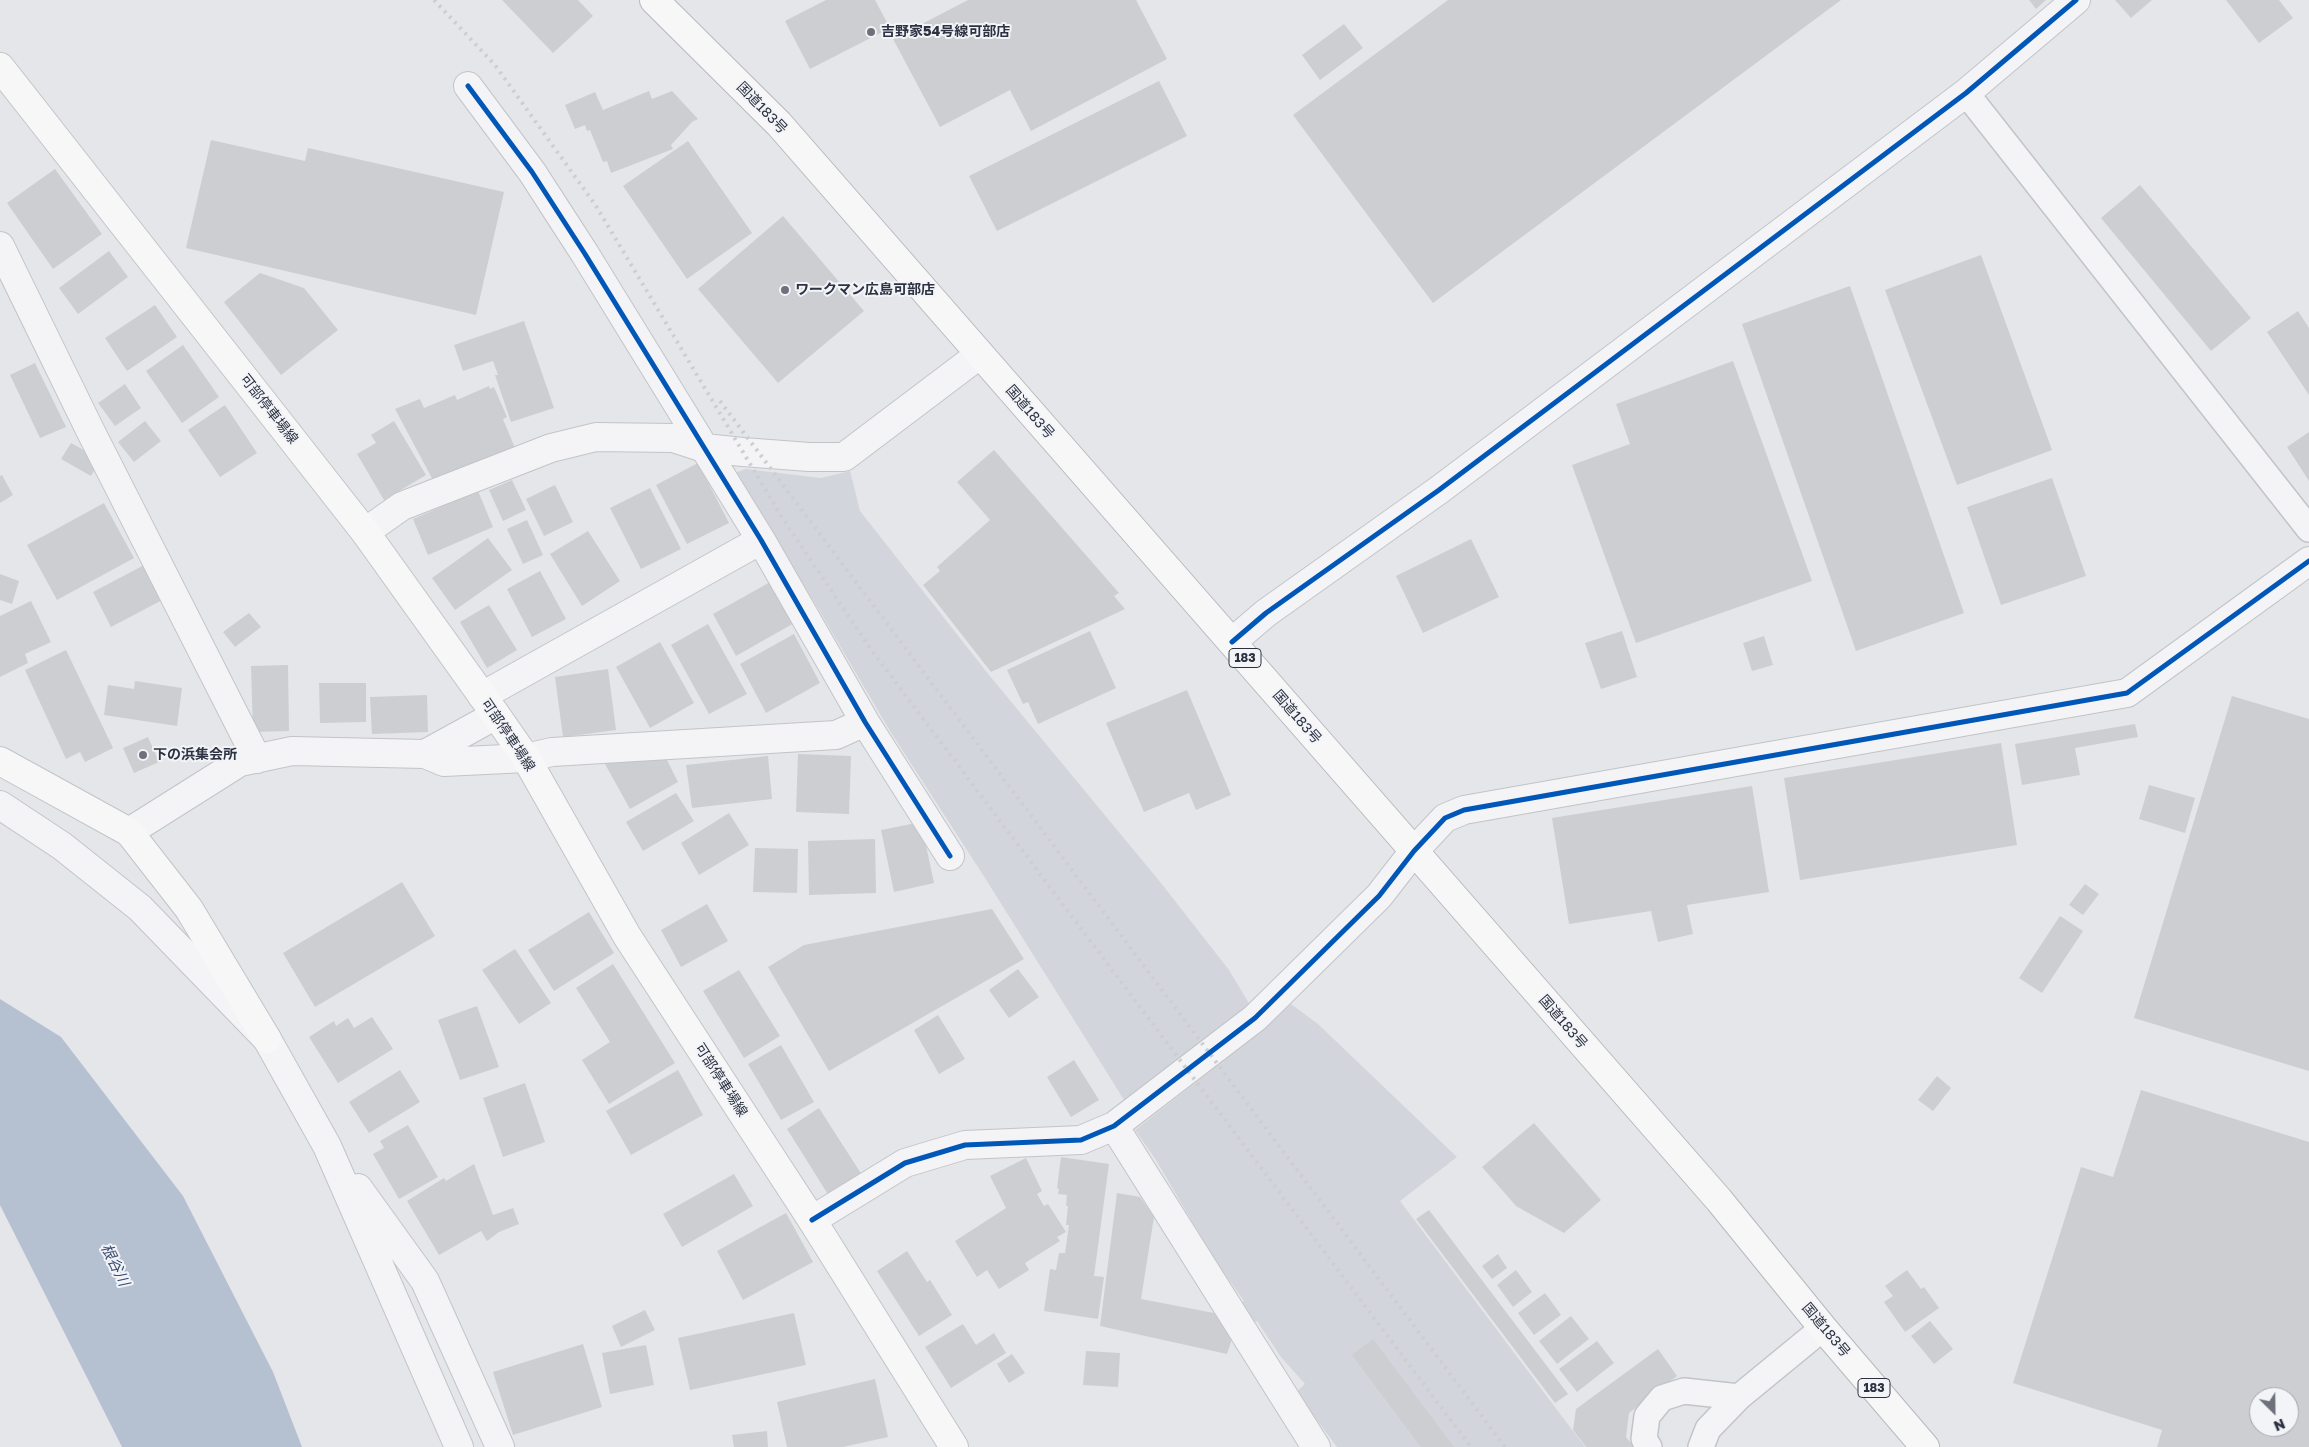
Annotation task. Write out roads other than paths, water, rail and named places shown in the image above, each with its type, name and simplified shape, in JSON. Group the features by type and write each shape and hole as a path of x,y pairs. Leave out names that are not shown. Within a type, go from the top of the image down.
{"main road":[{"name":"国道183号","path":"654,0 779,124 1719,1200 1823,1328 1925,1447"},
{"name":"可部停車場線","path":"0,67 365,532 526,758 627,936 812,1220 954,1447"},
{"path":"0,761 129,832 189,909 267,1039"}],"street":[{"path":"1232,642 1266,613 1439,490 1966,94 2076,0"},
{"path":"468,86 532,172 585,254 761,540 865,722 950,856"},
{"path":"0,246 90,430 257,759"},
{"path":"365,532 402,506 552,448 596,437 673,438 704,448 809,458 844,458 979,355"},
{"path":"425,754 489,706 761,540"},
{"path":"812,1220 905,1163 965,1145 1081,1140 1114,1126 1256,1018 1379,896 1414,852 1445,818 1464,810 2127,693 2309,562"},
{"path":"129,832 240,762 292,750 425,754 444,762 526,758 552,752 836,735 865,722"},
{"path":"0,805 62,846 140,908 267,1039 327,1146 459,1447"},
{"path":"1114,1126 1316,1447"},
{"path":"327,1146 425,1281 500,1447"}],"lane":[{"path":"1966,94 2309,529"},
{"path":"1701,1447 1708,1429 1739,1397 1823,1328"},
{"path":"1650,1447 1644,1439 1647,1416 1662,1398 1684,1391 1739,1397"}],"water":[{"name":"根谷川","path":"0,999 61,1037 183,1196 273,1372 302,1447 122,1447 0,1205"}],"railway":[{"path":"434,0 495,65 596,206 783,519 870,648 1471,1447"},
{"path":"720,401 1505,1447"}],"place":[{"name":"吉野家54号線可部店","path":"871,32"},
{"name":"ワークマン広島可部店","path":"785,290"},
{"name":"下の浜集会所","path":"143,755"}]}
